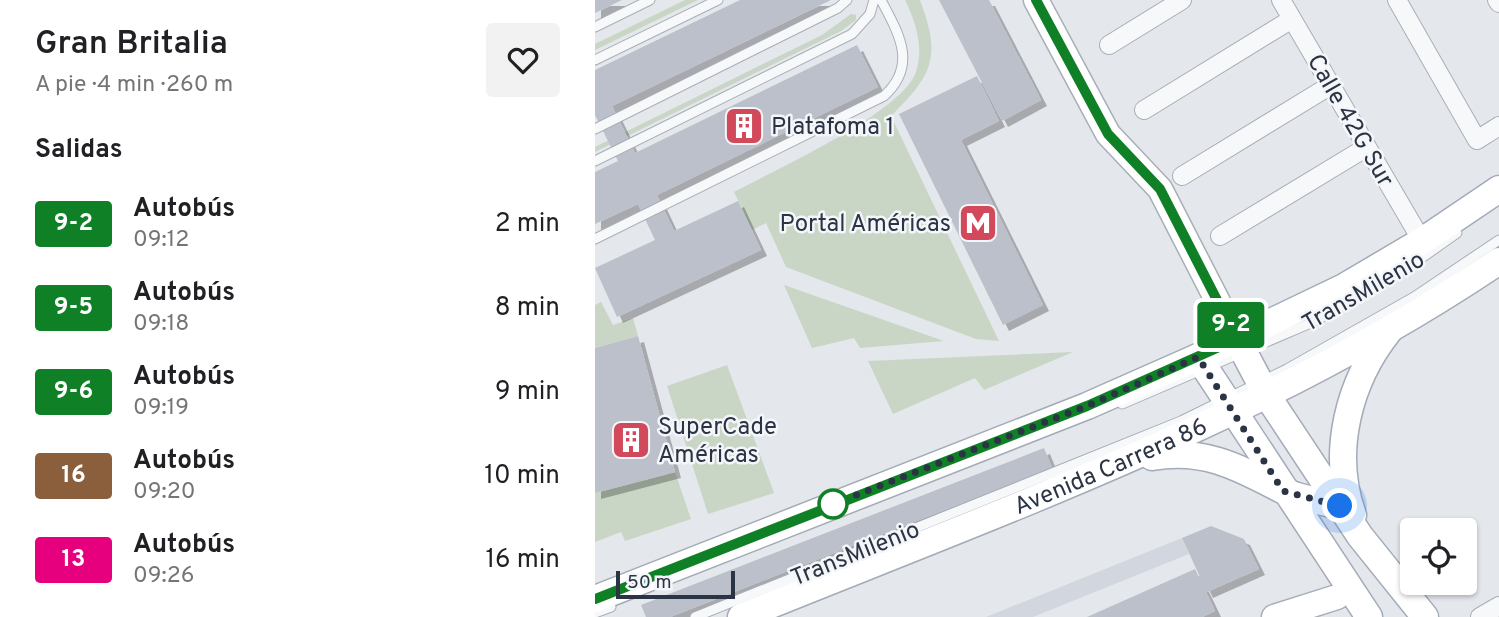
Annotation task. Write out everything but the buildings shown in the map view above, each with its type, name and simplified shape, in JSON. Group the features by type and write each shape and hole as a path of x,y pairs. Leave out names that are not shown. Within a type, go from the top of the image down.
{"main road":[{"path":"1036,0 1108,134 1160,189 1263,388 1360,536 1421,615"},
{"path":"1043,0 1062,52"},
{"path":"595,599 1087,406 1202,364 1241,346 1344,287 1422,241 1499,189"},
{"name":"Avenida Carrera 86","path":"741,617 1103,470 1263,388 1393,327 1499,261"},
{"path":"1360,536 1345,480 1346,424 1362,373 1393,327"},
{"path":"1202,364 1283,491 1369,617"},
{"path":"1103,470 1164,455 1204,455 1242,468 1283,491 1340,506"},
{"path":"1274,617 1337,597"}],"street":[{"path":"1109,45 1182,0"},
{"name":"Calle 42G Sur","path":"1281,0 1422,241"},
{"path":"1397,0 1477,140 1499,126"},
{"path":"1144,110 1292,19"},
{"path":"1182,176 1331,85"},
{"path":"1220,236 1367,147"},
{"path":"1480,617 1499,606"}],"lane":[{"path":"595,27 650,0"},
{"path":"595,60 718,0"},
{"path":"595,129 838,8 847,0"},
{"path":"595,161 852,34 870,14 874,0"},
{"path":"595,239 884,96 896,85 902,69 903,50 898,32 881,0"},
{"name":"TransMilenio","path":"1241,346 1355,300 1464,228"},
{"name":"TransMilenio","path":"1263,388 1414,297 1499,240"},
{"path":"1107,410 1202,364"},
{"name":"TransMilenio","path":"695,617 1132,442 1229,406"},
{"path":"595,613 626,601"}],"shaded area":[{"path":"1182,538 1189,554 1033,617 986,617"}],"green space":[{"path":"685,0 698,0 595,50 595,44"},
{"path":"905,0 920,0 927,19 931,50 925,76 891,116 999,341 976,339 786,267 766,223 752,230 734,192 835,139 888,105 906,88 916,72 919,44"},
{"path":"851,14 856,15 856,20 841,31 595,152 595,147 822,35"},
{"path":"784,285 944,341 860,348 854,338 812,348"},
{"path":"601,302 613,325 633,318 638,336 595,348 595,305"},
{"path":"1073,352 984,390 975,378 893,414 868,361"},
{"path":"727,365 774,493 708,514 667,386"},
{"path":"675,472 691,519 625,541 621,532 595,542 595,493"}],"bus line":[{"name":"9-2","path":"595,599 913,472 1087,406 1237,339 1160,189 1108,134 1036,0"}],"place":[{"name":"Platafoma 1","path":"744,126"},
{"name":"Portal Américas","path":"978,223"},
{"name":"SuperCade Américas","path":"631,440"}],"route":[{"path":"833,504 1087,406 1198,357 1283,491 1340,506"}]}
